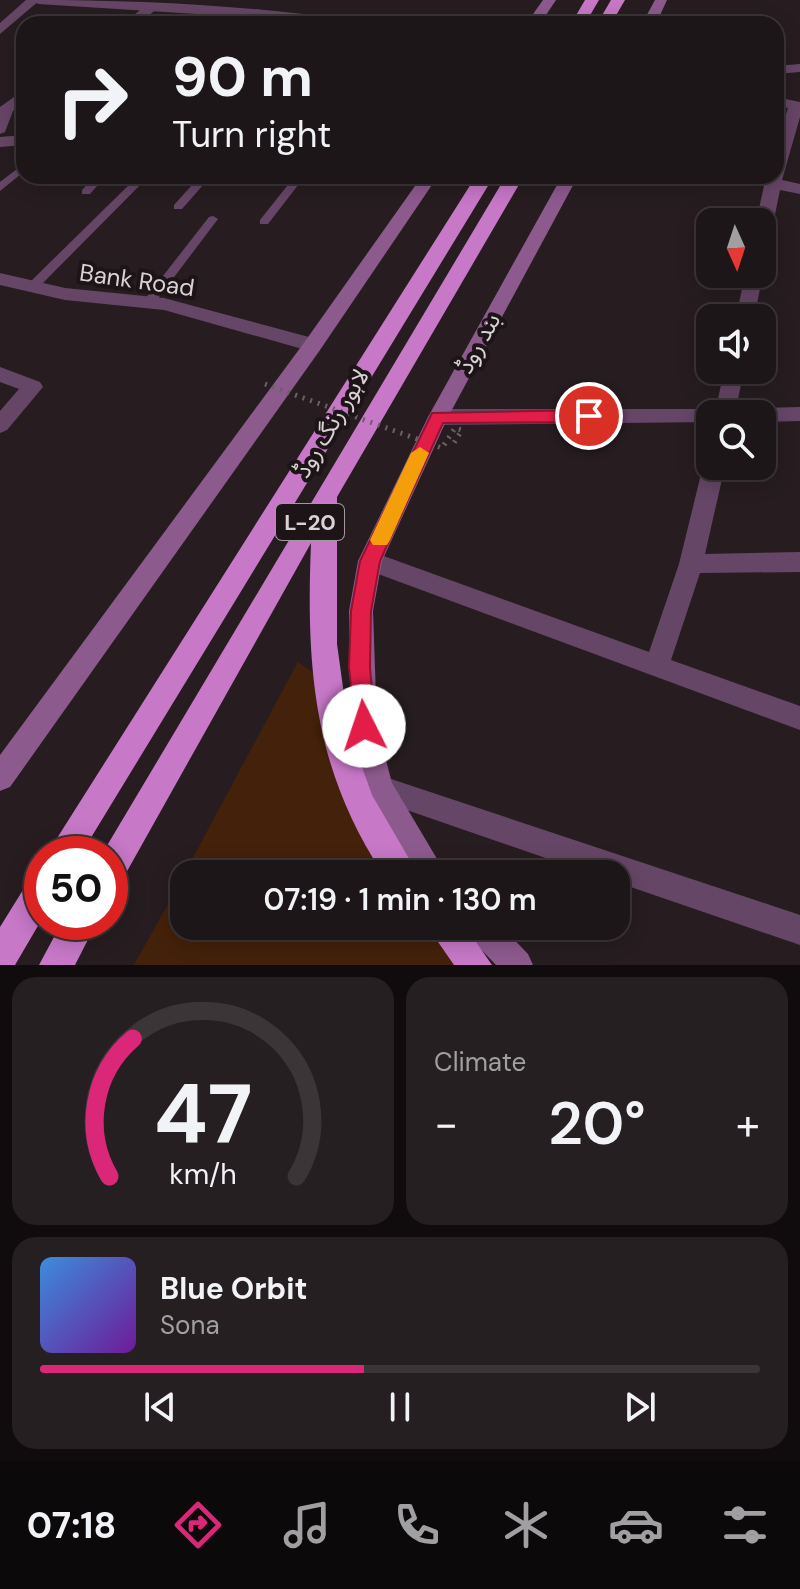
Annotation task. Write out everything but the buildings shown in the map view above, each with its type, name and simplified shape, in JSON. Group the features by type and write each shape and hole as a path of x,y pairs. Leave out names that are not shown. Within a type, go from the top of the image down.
{"highway":[{"name":"لاہور رنگ روڈ","path":"74,836 480,184"},
{"name":"لاہور رنگ روڈ","path":"128,840 325,496 510,184"},
{"path":"325,496 322,579 334,733 372,828 393,860"},
{"path":"0,958 24,918"},
{"path":"56,965 71,940"},
{"path":"455,940 475,965"}],"main road":[{"path":"0,778 313,345 424,184"},
{"name":"بند روڈ","path":"423,860 379,788 364,726 360,667 361,611 370,561 438,417 566,184"},
{"path":"493,940 517,965"}],"street":[{"path":"17,16 36,0 164,4 291,16"},
{"path":"144,16 164,4"},
{"path":"257,16 262,12"},
{"path":"0,30 16,17"},
{"path":"0,129 6,109 16,101"},
{"path":"784,147 798,106"},
{"path":"767,208 773,184"},
{"name":"Bank Road","path":"0,279 65,294 149,302 313,345"},
{"path":"0,374 33,387 0,425"},
{"path":"776,415 800,414"},
{"path":"438,417 696,415"},
{"path":"657,665 691,564 711,480"},
{"path":"370,561 800,718"},
{"path":"691,564 800,562"},
{"path":"379,788 800,930"}],"lane":[{"path":"0,188 16,173"},
{"path":"86,192 94,184"},
{"path":"33,286 136,184"},
{"path":"178,207 199,184"},
{"path":"264,222 294,184"},
{"path":"149,302 213,219"}],"path":[{"path":"265,384 442,448 455,428 462,430 452,446"}],"shaded area":[{"path":"298,662 327,682 397,860 192,860"},
{"path":"170,900 170,940 455,940 475,965 134,965"}],"slow traffic":[{"path":"380,540 420,453"}],"route":[{"path":"364,726 360,667 361,611 370,561 438,417 589,416"}]}
